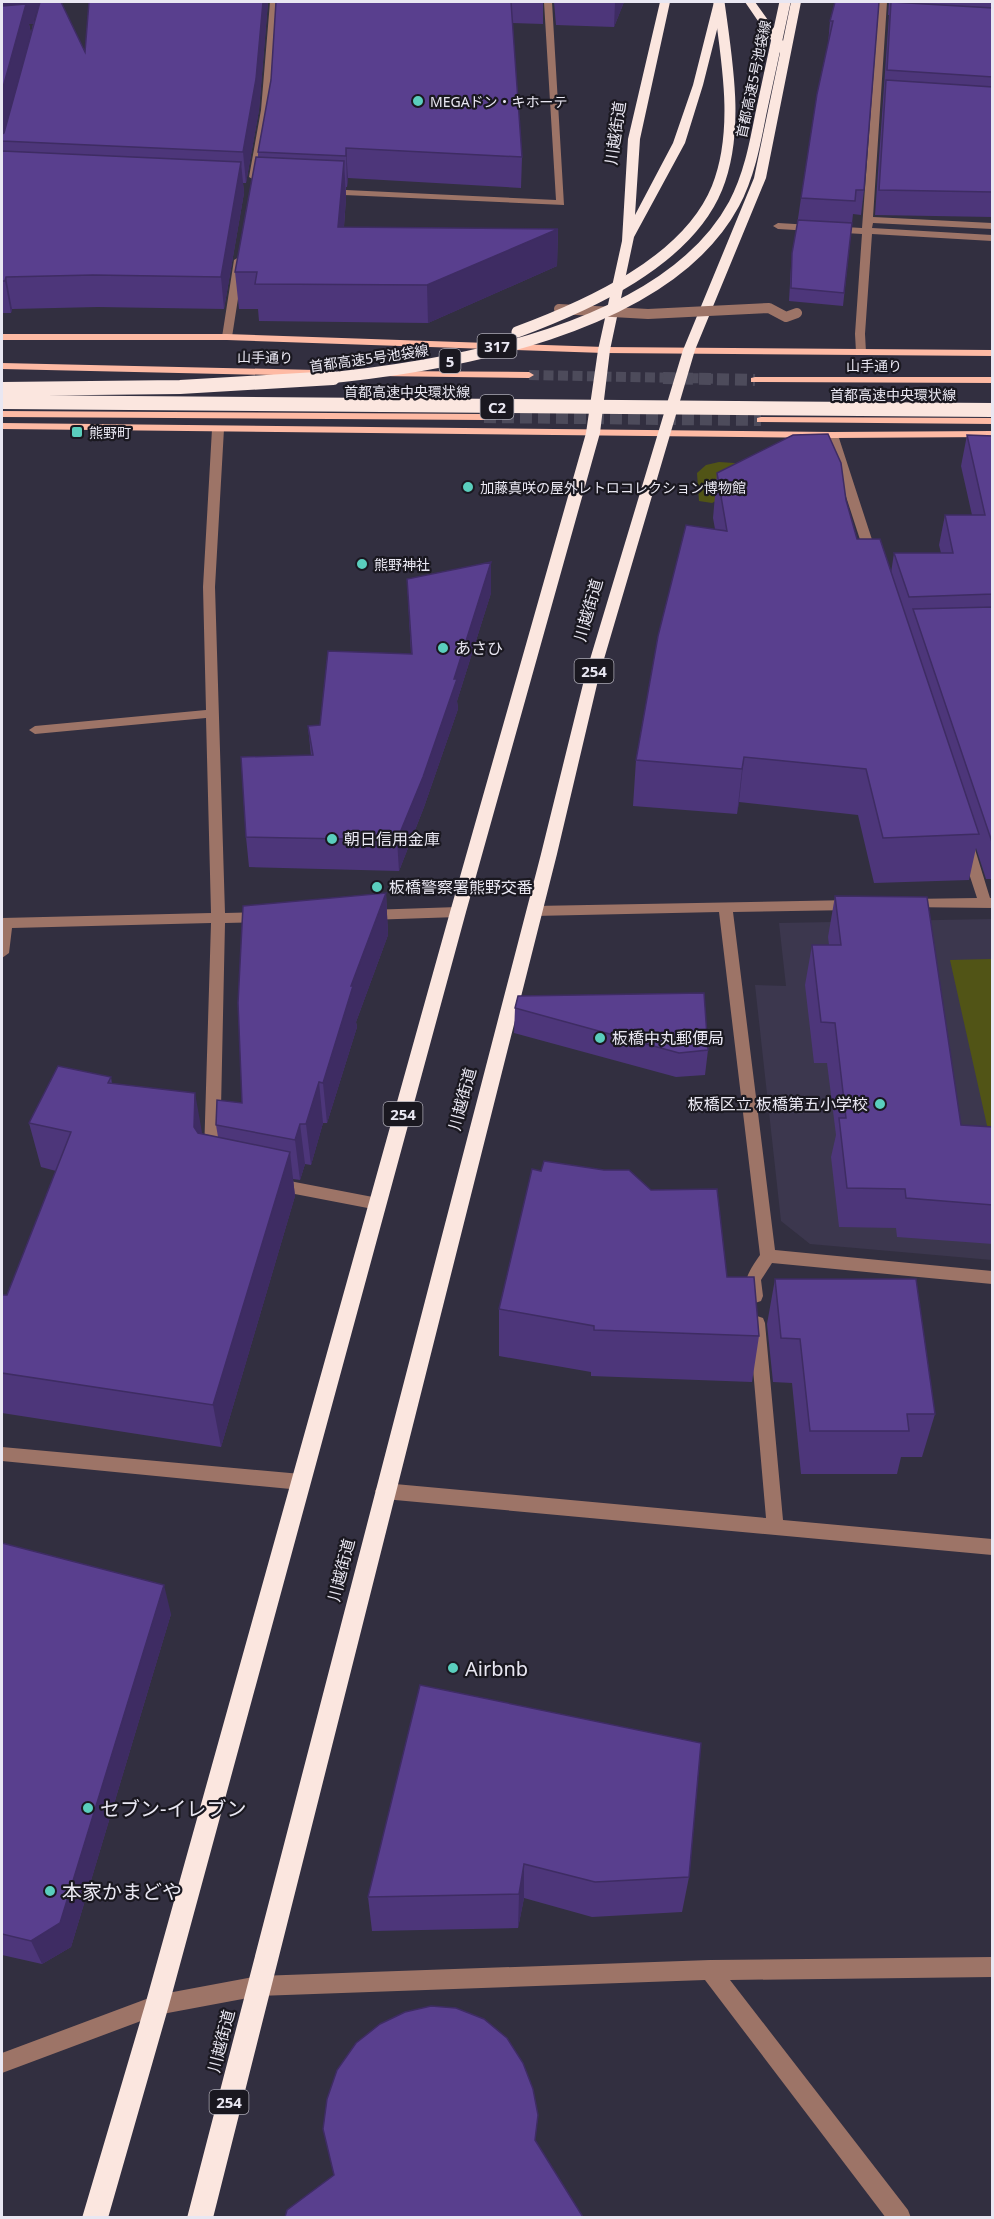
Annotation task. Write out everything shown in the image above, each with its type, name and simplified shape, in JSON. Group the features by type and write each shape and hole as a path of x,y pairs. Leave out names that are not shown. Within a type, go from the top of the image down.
{"highway":[{"name":"川越街道","path":"95,2217 157,2005 458,912 593,433 604,350 628,241 634,139 665,2"},
{"path":"628,241 679,143 699,85 719,2"},
{"name":"首都高速5号池袋線","path":"2,382 222,379 370,367 479,344 535,326 583,305 635,276 666,251 703,213 716,189 726,136 729,103 719,2"},
{"path":"750,2 786,53"},
{"name":"首都高速5号池袋線","path":"2,389 233,386 370,375 439,363 524,343 599,315 636,296 672,272 710,237 734,205 756,140 785,2"},
{"name":"川越街道","path":"200,2217 592,676 689,350 760,178 796,2"},
{"name":"首都高速中央環状線","path":"2,396 993,402"},
{"name":"首都高速中央環状線","path":"2,402 993,410"}],"main road":[{"name":"317","path":"2,337 227,337 604,350 993,353"},
{"name":"山手通り","path":"2,366 278,373 529,375"},
{"name":"山手通り","path":"755,380 993,380"},
{"path":"2,414 484,417"},
{"path":"761,420 993,421"},
{"path":"2,426 832,435 993,434"}],"street":[{"path":"252,188 266,110 274,2"},
{"path":"312,191 561,203 548,2"},
{"path":"861,352 860,334 883,2"},
{"path":"882,19 893,20"},
{"path":"877,98 888,99"},
{"path":"778,226 993,226"},
{"path":"868,226 993,238"},
{"path":"227,337 242,244"},
{"path":"559,309 648,314 769,308 786,317 796,313"},
{"path":"212,1172 218,918 209,587 218,429"},
{"path":"832,435 876,568"},
{"path":"35,730 213,713"},
{"path":"891,904 989,903 963,836"},
{"path":"534,911 867,905"},
{"path":"725,907 768,1256 753,1279 775,1525"},
{"path":"358,915 458,912"},
{"path":"2,953 4,923 276,917"},
{"path":"255,1180 378,1204"},
{"path":"768,1256 993,1278"},
{"path":"2,1454 301,1482"},
{"path":"384,1491 775,1525 993,1547"},
{"path":"2,2063 157,2005 258,1986 710,1970 993,1967"},
{"path":"710,1970 900,2217"}],"shaded area":[{"path":"719,462 781,466 712,503 699,501 697,473 706,465"},
{"name":"板橋区立 板橋第五小学校","path":"992,919 992,1260 810,1244 781,1221 755,985 786,986 779,923"},
{"path":"992,959 992,1139 990,1139 950,960"}],"building":[{"path":"40,2 61,2 85,52 89,2 263,2 256,79 243,152 2,141 2,134"},
{"path":"276,2 511,2 522,157 346,148 346,156 258,152 271,80"},
{"path":"835,2 879,2 864,190 856,190 855,201 801,198 817,94"},
{"path":"891,2 993,8 993,77 887,70"},
{"path":"26,4 2,91 2,6"},
{"path":"886,80 993,87 993,192 879,190"},
{"path":"2,151 241,162 221,277 93,275 6,277 5,281 2,281"},
{"path":"256,157 344,161 338,227 558,229 427,285 255,284 257,272 235,272"},
{"path":"798,220 852,223 844,293 791,288 792,253"},
{"path":"828,434 841,463 846,500 857,539 880,539 979,834 883,838 866,769 744,757 742,769 636,760 658,636 686,525 727,531 717,473 793,435"},
{"path":"967,435 993,436 993,594 909,597 894,553 953,553 945,515 985,515"},
{"path":"491,562 454,679 457,679 423,777 397,840 246,837 241,757 313,755 308,726 320,725 328,651 412,654 407,579"},
{"path":"993,607 993,845 913,609"},
{"path":"386,893 351,986 353,986 323,1083 319,1082 306,1124 300,1124 295,1140 216,1125 217,1100 242,1103 238,1003 243,906"},
{"path":"835,896 927,897 961,1125 993,1127 993,1205 906,1198 905,1189 847,1188 839,1118 846,1118 835,1023 821,1022 812,945 841,945"},
{"path":"704,993 708,1050 679,1053 515,1008 518,996"},
{"path":"58,1066 111,1077 108,1083 195,1093 194,1127 198,1133 290,1152 213,1405 2,1373 2,1295 7,1295 71,1132 29,1123"},
{"path":"544,1161 604,1170 629,1170 651,1190 717,1189 727,1277 754,1277 759,1336 594,1330 594,1326 499,1309 532,1169 541,1171"},
{"path":"775,1279 916,1279 935,1414 907,1414 909,1431 810,1431 800,1339 781,1338"},
{"path":"2,1543 164,1585 60,1923 31,1941 2,1934"},
{"path":"420,1685 701,1743 689,1877 595,1882 524,1864 519,1894 368,1897"},
{"path":"431,2006 456,2008 484,2019 507,2038 523,2063 533,2089 538,2115 535,2140 583,2217 285,2217 287,2210 334,2175 323,2129 327,2099 337,2070 356,2043 380,2024 405,2012"}],"tunnel":[{"path":"529,375 731,379"},
{"path":"663,378 755,380"},
{"path":"484,417 761,420"}],"place":[{"name":"MEGAドン・キホーテ","path":"418,101"},
{"name":"熊野町","path":"77,432"},
{"name":"加藤真咲の屋外レトロコレクション博物館","path":"468,487"},
{"name":"熊野神社","path":"362,564"},
{"name":"あさひ","path":"443,648"},
{"name":"朝日信用金庫","path":"332,839"},
{"name":"板橋警察署熊野交番","path":"377,887"},
{"name":"板橋中丸郵便局","path":"600,1038"},
{"name":"板橋区立 板橋第五小学校","path":"880,1104"},
{"name":"Airbnb","path":"453,1668"},
{"name":"セブン-イレブン","path":"88,1808"},
{"name":"本家かまどや","path":"50,1891"}]}
